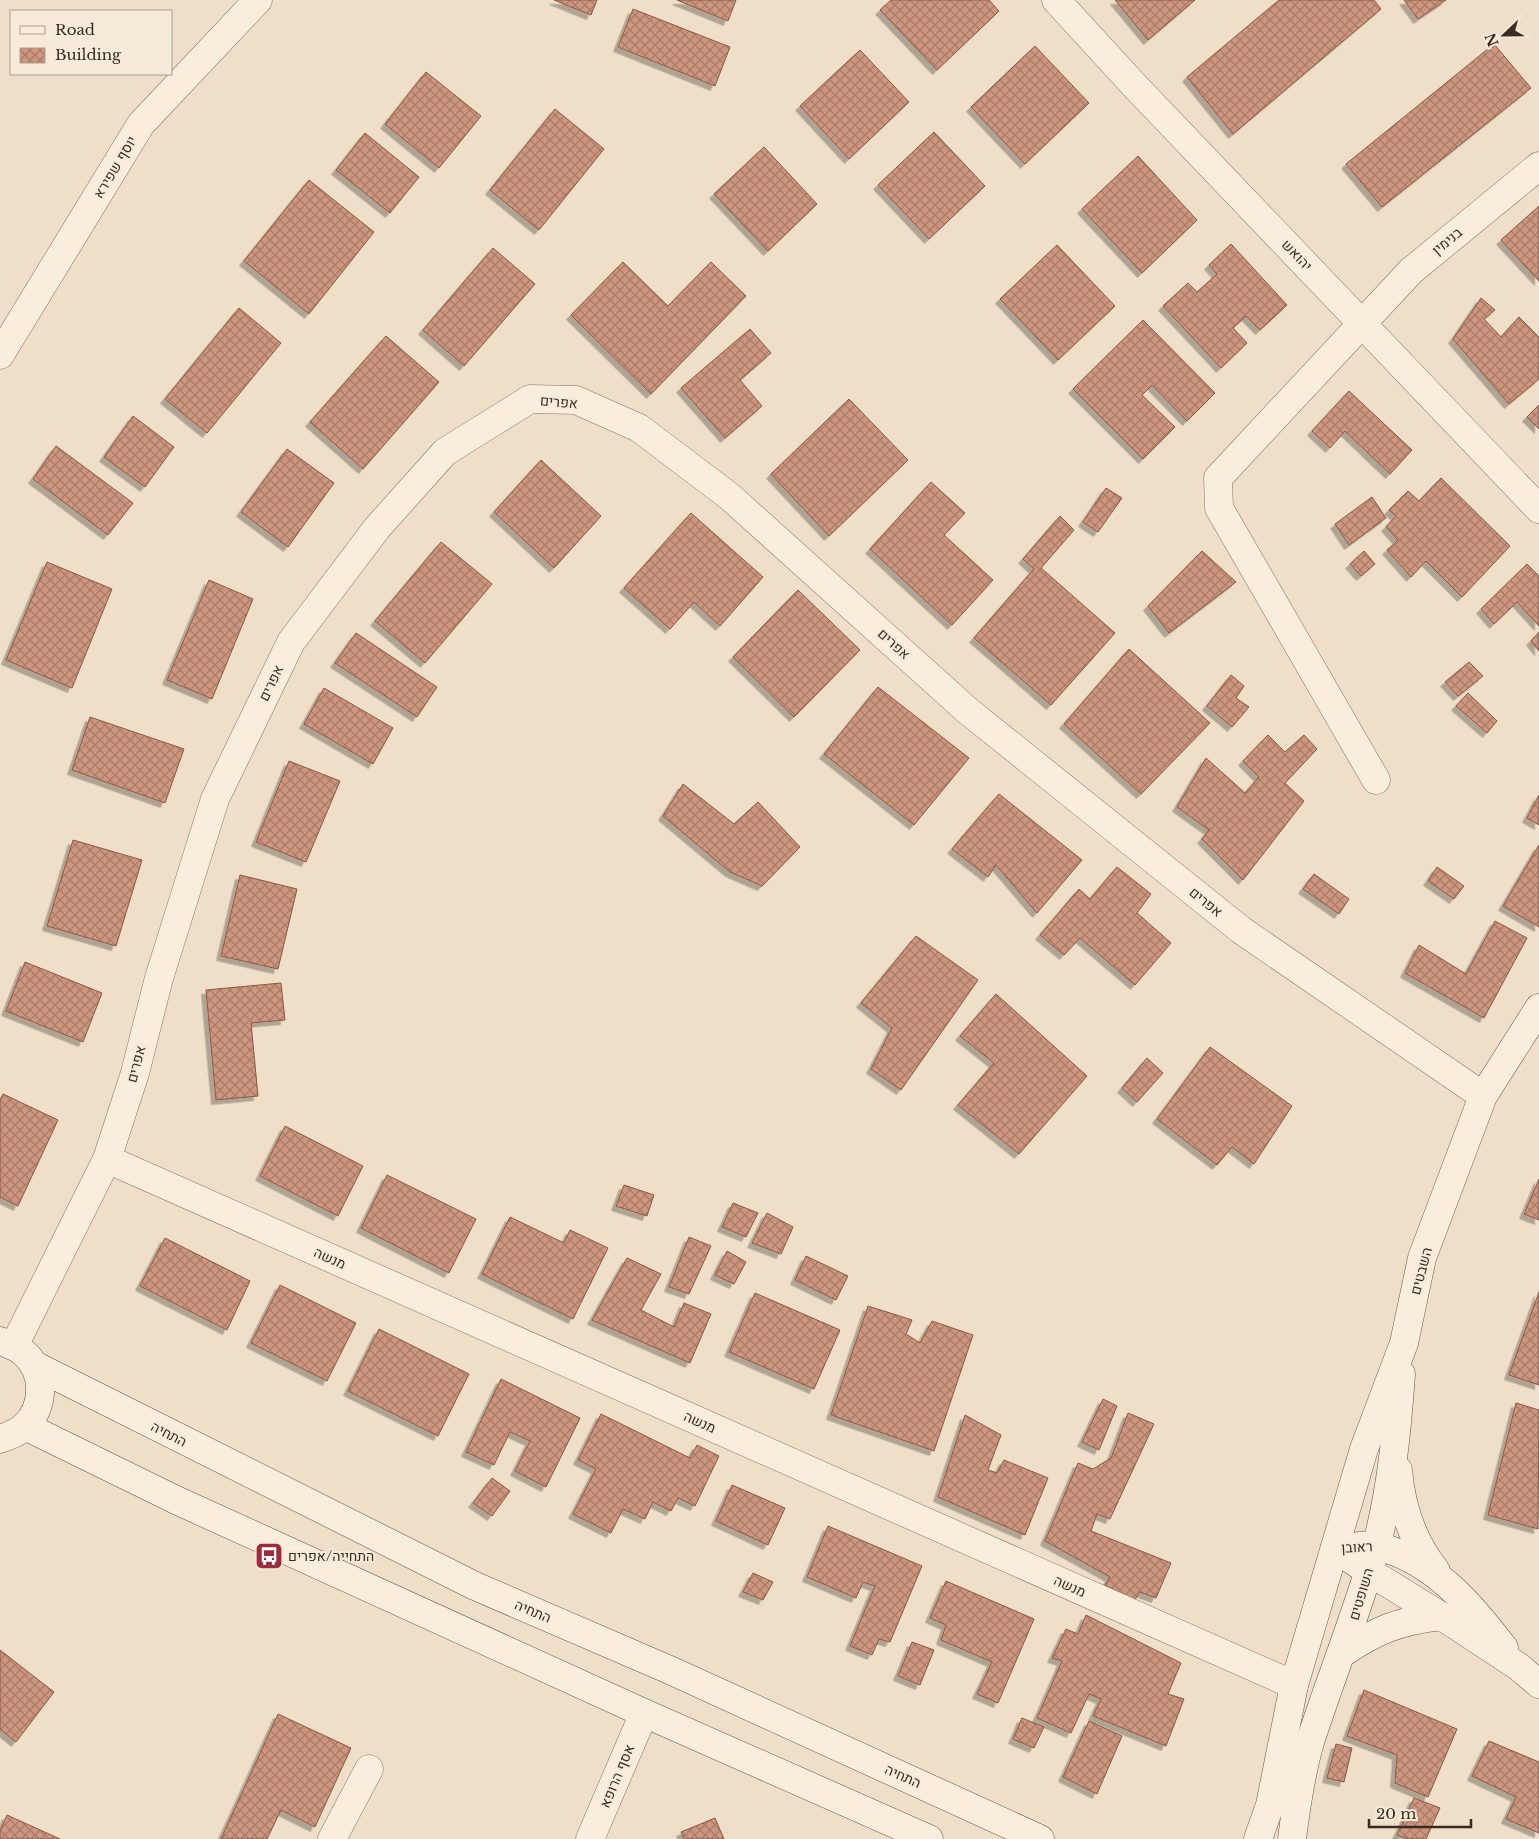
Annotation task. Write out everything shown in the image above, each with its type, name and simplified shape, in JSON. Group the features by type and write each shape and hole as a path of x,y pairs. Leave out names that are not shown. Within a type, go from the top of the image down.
{"street":[{"name":"יוסף שפירא","path":"0,355 141,124 258,0"},
{"name":"יהואש","path":"1056,0 1134,85 1539,509"},
{"name":"בנימין","path":"1376,780 1219,508 1218,478 1411,272 1539,166"},
{"name":"אפרים","path":"7,1344 107,1159 135,1073 159,978 215,799 292,642 377,528 446,452 530,399 576,400 639,428 729,496 968,711 1241,930 1483,1096"},
{"name":"השבטים","path":"1335,1548 1364,1450 1404,1343 1422,1258 1483,1096 1539,1008"},
{"name":"מנשה","path":"107,1159 1294,1685"},
{"name":"השופטים","path":"1292,1839 1296,1807 1310,1743 1376,1545 1395,1442 1404,1343"},
{"path":"0,1439 14,1434 25,1426 35,1413 40,1397 40,1381 34,1366 26,1354 7,1344"},
{"name":"התחיה","path":"34,1366 475,1586 672,1671 1040,1839"},
{"path":"25,1426 176,1500 644,1713 900,1833 929,1839"},
{"path":"1395,1442 1399,1481 1405,1512 1426,1558 1444,1582"},
{"name":"ראובן","path":"1335,1548 1376,1545 1404,1556 1444,1582 1483,1620 1529,1676"},
{"path":"1258,1839 1270,1805 1294,1685 1335,1548"},
{"name":"ראובן","path":"1335,1548 1368,1571 1441,1616 1529,1676"},
{"path":"1341,1654 1375,1632 1419,1619 1441,1616"},
{"name":"אסף הרופא","path":"590,1839 644,1713"},
{"path":"332,1839 369,1769"}],"building":[{"path":"554,0 597,0 591,15"},
{"path":"677,0 736,0 728,21"},
{"path":"891,0 989,0 999,11 937,70 880,10"},
{"path":"1115,0 1195,0 1148,40"},
{"path":"1279,0 1374,0 1381,9 1233,134 1187,77"},
{"path":"1404,0 1446,0 1418,19"},
{"path":"633,9 730,47 715,86 618,47"},
{"path":"1494,44 1531,88 1382,207 1346,164"},
{"path":"1035,46 1089,103 1025,164 971,107"},
{"path":"860,50 909,102 849,159 800,106"},
{"path":"426,72 481,116 439,168 385,124"},
{"path":"555,109 604,149 539,230 490,190"},
{"path":"934,132 985,186 929,239 878,185"},
{"path":"365,133 419,177 390,213 336,170"},
{"path":"764,147 817,204 768,251 714,194"},
{"path":"1138,156 1197,220 1142,273 1082,209"},
{"path":"309,180 374,232 309,314 244,261"},
{"path":"1539,206 1539,281 1501,240"},
{"path":"1231,244 1287,305 1260,330 1246,316 1233,328 1247,343 1221,368 1163,306 1188,283 1197,292 1217,274 1209,265"},
{"path":"1057,245 1115,306 1058,360 1000,299"},
{"path":"493,248 535,284 464,366 423,330"},
{"path":"623,262 668,306 711,262 746,296 651,394 571,315"},
{"path":"1481,298 1495,310 1484,319 1501,337 1519,317 1539,337 1539,379 1509,404 1453,339"},
{"path":"239,308 281,343 207,433 165,399"},
{"path":"1143,320 1215,393 1187,421 1152,385 1142,395 1175,427 1143,459 1073,389"},
{"path":"750,329 771,353 740,380 762,406 725,438 681,388"},
{"path":"386,336 439,382 363,469 310,422"},
{"path":"1349,391 1412,450 1390,474 1345,431 1330,448 1312,431"},
{"path":"849,399 908,460 829,536 771,474"},
{"path":"1539,405 1539,429 1527,417"},
{"path":"133,416 174,447 145,487 104,457"},
{"path":"56,446 133,503 108,535 33,479"},
{"path":"287,449 334,483 288,547 241,512"},
{"path":"541,460 601,516 554,568 494,512"},
{"path":"1441,478 1510,546 1462,597 1426,561 1411,577 1387,550 1398,540 1386,527 1396,516 1389,510 1408,491 1419,501"},
{"path":"931,482 965,513 944,535 993,580 952,625 870,549"},
{"path":"1106,488 1122,498 1098,532 1083,522"},
{"path":"1372,497 1386,518 1349,545 1335,524"},
{"path":"691,513 763,577 720,626 694,602 670,629 624,588"},
{"path":"1060,516 1074,530 1041,568 1115,633 1051,705 974,638 1034,569 1023,559"},
{"path":"441,542 492,584 425,663 375,621"},
{"path":"1202,551 1236,582 1169,633 1148,606"},
{"path":"1364,551 1375,564 1361,576 1350,564"},
{"path":"47,562 112,589 72,688 6,660"},
{"path":"1527,564 1539,576 1539,626 1517,602 1494,624 1481,609"},
{"path":"209,580 253,599 212,699 167,680"},
{"path":"798,590 860,650 794,717 733,657"},
{"path":"1539,632 1539,651 1531,641"},
{"path":"356,633 437,687 417,717 335,663"},
{"path":"1129,649 1210,723 1141,794 1064,724"},
{"path":"1469,662 1483,676 1458,696 1445,682"},
{"path":"1231,675 1244,686 1236,698 1249,707 1232,727 1207,706"},
{"path":"878,687 969,758 914,825 824,754"},
{"path":"324,688 393,728 373,764 304,724"},
{"path":"1468,693 1497,721 1487,733 1456,706"},
{"path":"90,717 184,749 165,803 72,770"},
{"path":"1268,735 1285,752 1304,735 1317,749 1285,783 1304,801 1243,880 1202,839 1209,830 1177,807 1206,758 1245,793 1259,777 1243,761"},
{"path":"289,761 340,781 306,862 256,842"},
{"path":"683,784 734,824 758,802 800,847 762,886 730,872 663,816"},
{"path":"999,794 1082,860 1037,913 996,865 988,877 952,849"},
{"path":"1539,795 1539,825 1527,818"},
{"path":"73,840 142,860 116,946 47,926"},
{"path":"1539,845 1539,927 1503,906"},
{"path":"1117,867 1151,894 1137,913 1171,943 1135,985 1080,938 1064,955 1040,935 1079,889 1090,899"},
{"path":"1437,867 1464,886 1454,899 1428,881"},
{"path":"1314,874 1349,899 1339,914 1303,889"},
{"path":"240,875 297,889 278,969 221,956"},
{"path":"1495,921 1527,938 1484,1018 1405,973 1419,945 1466,974"},
{"path":"916,936 978,980 901,1090 871,1069 892,1028 861,1003"},
{"path":"25,962 102,993 83,1042 6,1011"},
{"path":"281,983 285,1020 251,1023 258,1096 216,1100 206,990"},
{"path":"996,994 1087,1076 1019,1154 958,1105 994,1063 960,1036"},
{"path":"1210,1047 1292,1106 1254,1164 1232,1147 1217,1165 1157,1119"},
{"path":"1147,1058 1163,1073 1137,1102 1122,1088"},
{"path":"3,1094 58,1120 18,1206 0,1197 0,1100"},
{"path":"285,1126 363,1166 338,1216 260,1176"},
{"path":"387,1175 476,1219 449,1273 361,1228"},
{"path":"1539,1179 1539,1220 1524,1214"},
{"path":"624,1185 654,1195 647,1216 616,1206"},
{"path":"733,1203 758,1213 746,1237 722,1227"},
{"path":"767,1213 793,1227 781,1254 752,1243"},
{"path":"510,1217 564,1243 570,1230 608,1248 573,1319 482,1274"},
{"path":"689,1237 711,1246 689,1294 669,1287"},
{"path":"165,1238 250,1281 227,1330 140,1286"},
{"path":"727,1251 746,1262 734,1284 715,1275"},
{"path":"806,1256 848,1276 836,1300 795,1280"},
{"path":"627,1258 661,1274 641,1310 674,1327 684,1303 711,1314 690,1363 592,1320"},
{"path":"280,1285 356,1323 327,1381 251,1343"},
{"path":"1539,1292 1539,1385 1509,1375"},
{"path":"755,1293 840,1330 814,1389 729,1352"},
{"path":"868,1306 912,1320 906,1334 920,1343 932,1321 973,1335 934,1451 831,1415"},
{"path":"379,1329 469,1374 438,1436 348,1391"},
{"path":"501,1379 580,1418 546,1487 515,1471 530,1441 510,1432 494,1465 466,1452"},
{"path":"1103,1399 1117,1406 1099,1450 1082,1442"},
{"path":"1516,1403 1539,1410 1538,1529 1488,1515"},
{"path":"1128,1413 1154,1424 1110,1519 1097,1514 1091,1531 1171,1563 1156,1598 1140,1592 1134,1601 1105,1585 1110,1577 1045,1541 1078,1463 1093,1469 1111,1458"},
{"path":"601,1414 690,1458 697,1445 719,1456 695,1506 678,1498 671,1511 653,1502 645,1519 623,1509 611,1533 573,1514 596,1469 578,1460"},
{"path":"965,1415 1001,1435 988,1470 997,1473 1004,1460 1048,1478 1025,1535 938,1497"},
{"path":"492,1478 510,1491 492,1516 473,1503"},
{"path":"732,1485 785,1508 768,1545 716,1521"},
{"path":"828,1526 922,1566 890,1642 879,1639 872,1655 850,1646 875,1586 863,1582 856,1598 807,1577"},
{"path":"753,1573 773,1582 763,1600 743,1592"},
{"path":"946,1581 1034,1619 998,1703 977,1694 992,1662 941,1640 946,1625 930,1618"},
{"path":"1086,1615 1181,1663 1168,1694 1184,1699 1166,1746 1093,1716 1101,1699 1089,1694 1071,1733 1037,1718 1062,1661 1052,1658 1066,1629 1078,1634"},
{"path":"912,1642 934,1650 920,1685 898,1676"},
{"path":"0,1650 54,1692 16,1742 0,1729"},
{"path":"1364,1690 1457,1729 1428,1797 1395,1783 1397,1755 1347,1736"},
{"path":"278,1714 351,1748 315,1827 281,1810 267,1839 221,1839"},
{"path":"1022,1718 1044,1727 1034,1748 1013,1739"},
{"path":"1089,1721 1122,1736 1097,1794 1063,1777"},
{"path":"1489,1741 1539,1762 1539,1833 1506,1819 1516,1797 1472,1776"},
{"path":"1336,1744 1352,1748 1344,1782 1327,1778"},
{"path":"1414,1798 1440,1808 1426,1839 1409,1839 1397,1835"},
{"path":"7,1815 60,1839 0,1839 0,1831"},
{"path":"715,1818 724,1839 684,1839 681,1832"}],"place":[{"name":"התחייה/אפרים","path":"269,1556"}]}
